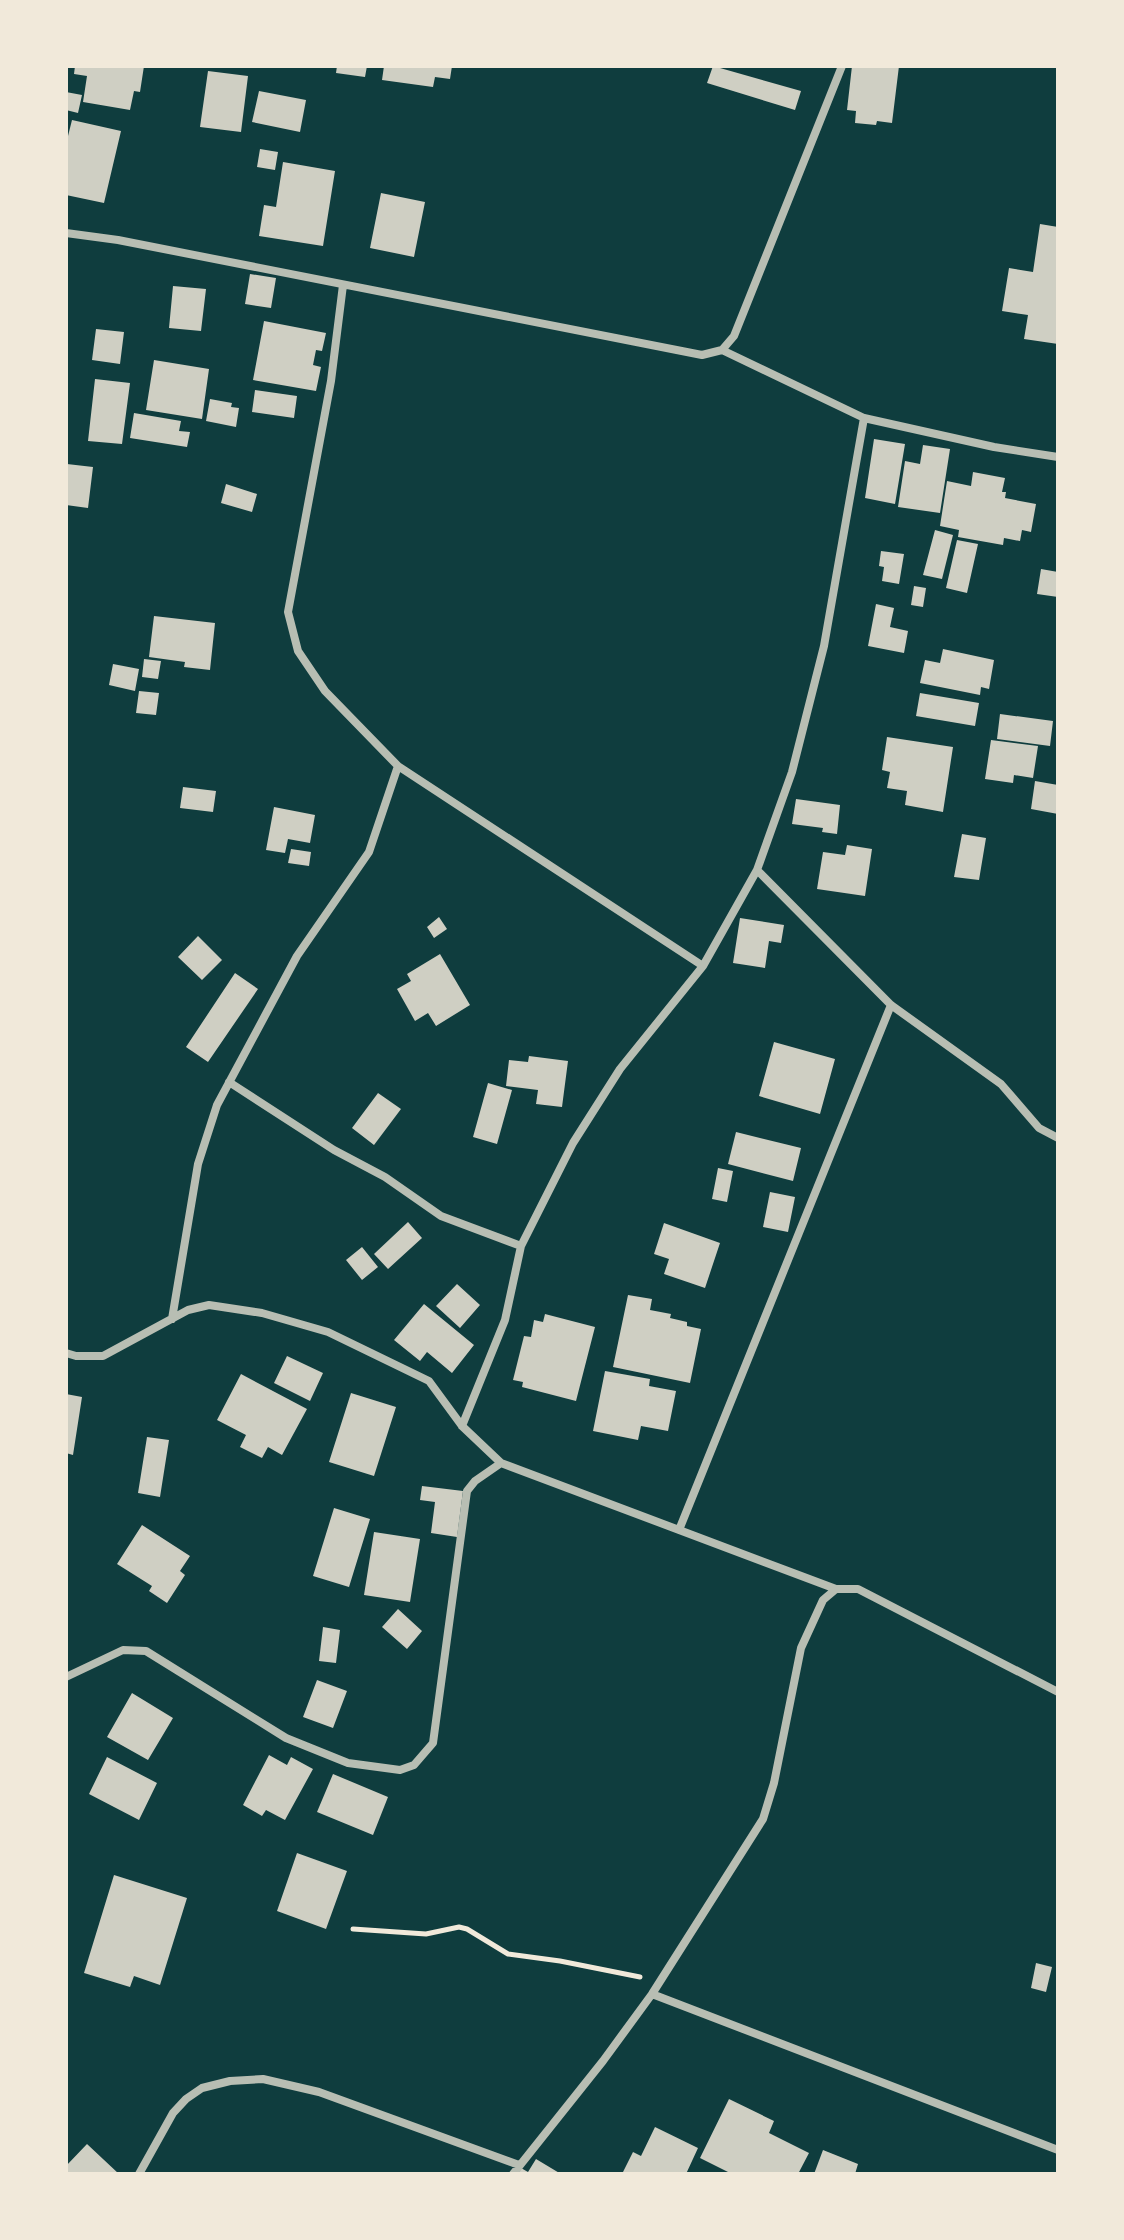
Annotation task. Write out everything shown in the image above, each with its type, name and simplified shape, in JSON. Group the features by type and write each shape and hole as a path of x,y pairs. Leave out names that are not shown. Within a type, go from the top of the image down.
{"street":[{"path":"66,233 118,240 702,355 722,350 734,336 842,66"},
{"path":"343,285 331,381 288,612 298,651 325,691 398,766 488,828 703,966"},
{"path":"722,350 864,418 994,447 1058,457"},
{"path":"462,1426 505,1320 521,1246 573,1143 620,1069 703,966 757,870 792,772 824,646 864,418"},
{"path":"172,1319 198,1164 217,1105 297,956 369,852 398,766"},
{"path":"757,870 891,1005 1001,1084 1039,1128 1058,1138"},
{"path":"679,1530 891,1005"},
{"path":"229,1082 334,1150 385,1177 441,1216 521,1246"},
{"path":"66,1353 103,1356 188,1310 209,1305 262,1313 328,1332 429,1381 462,1426 501,1463 836,1589 858,1589 1058,1692"},
{"path":"66,1677 123,1650 146,1651 286,1738 348,1763 400,1770 414,1765 433,1743 467,1491 475,1481 501,1463"},
{"path":"513,2174 652,1994 763,1819 774,1783 801,1648 823,1600 836,1589"},
{"path":"652,1994 1058,2150"},
{"path":"139,2174 173,2113 186,2099 202,2088 230,2081 263,2079 319,2092 519,2165"}],"path":[{"path":"353,1929 426,1934 459,1927 508,1954 660,1981"}],"building":[{"path":"75,66 144,66 140,92 134,91 130,110 83,102 87,76 74,74"},
{"path":"337,66 367,66 365,77 336,73"},
{"path":"384,66 452,66 450,79 435,77 433,87 382,80"},
{"path":"713,66 801,91 795,110 707,83"},
{"path":"852,66 899,66 892,123 855,123 856,111 847,110"},
{"path":"208,71 248,76 241,132 200,127"},
{"path":"259,91 306,100 300,132 252,122"},
{"path":"66,92 82,95 78,113 66,110"},
{"path":"72,120 121,131 104,203 66,195 66,144"},
{"path":"260,149 278,152 275,170 257,167"},
{"path":"283,162 335,171 323,246 259,236 264,205 276,207"},
{"path":"381,193 425,202 414,257 370,248"},
{"path":"1040,224 1058,227 1058,344 1024,339 1028,315 1002,311 1009,268 1033,272"},
{"path":"250,274 276,278 271,308 245,304"},
{"path":"173,286 206,289 201,331 169,328"},
{"path":"264,321 326,333 322,351 316,350 313,365 321,367 316,391 253,380"},
{"path":"96,329 124,332 120,364 92,360"},
{"path":"154,360 209,369 202,419 146,410"},
{"path":"95,379 130,383 122,444 88,441"},
{"path":"255,390 297,396 294,418 252,412"},
{"path":"210,399 232,403 231,407 239,408 236,427 206,421"},
{"path":"134,413 181,421 179,431 190,432 187,447 130,438"},
{"path":"874,439 905,444 895,504 865,498"},
{"path":"923,445 950,449 940,513 898,507 905,461 920,464"},
{"path":"67,464 93,467 88,508 66,505"},
{"path":"973,472 1005,478 1002,492 1006,492 1005,498 1036,504 1031,532 1022,530 1020,541 1004,538 1003,545 958,537 959,530 940,526 947,481 971,486"},
{"path":"226,484 257,494 252,512 221,503"},
{"path":"935,530 953,535 942,579 923,575"},
{"path":"957,540 978,544 967,593 946,588"},
{"path":"881,551 904,554 899,584 882,581 884,567 879,566"},
{"path":"1041,569 1058,572 1058,597 1037,594"},
{"path":"914,586 926,588 923,607 911,605"},
{"path":"876,604 894,608 890,627 908,631 904,653 868,646"},
{"path":"154,616 215,623 210,670 184,667 185,662 149,657"},
{"path":"943,649 994,660 989,689 981,687 980,695 920,683 925,660 940,663"},
{"path":"144,659 161,661 158,679 142,677"},
{"path":"113,664 139,669 135,691 109,685"},
{"path":"139,691 159,693 156,715 136,713"},
{"path":"920,693 979,703 975,726 916,716"},
{"path":"1000,714 1053,721 1050,746 997,739"},
{"path":"887,737 953,747 943,812 905,805 907,791 887,788 890,772 882,770"},
{"path":"991,740 1038,746 1033,778 1014,775 1013,783 985,779"},
{"path":"1035,781 1058,785 1058,814 1031,809"},
{"path":"183,787 216,791 213,812 180,808"},
{"path":"796,799 840,805 837,834 822,832 823,828 792,824"},
{"path":"274,807 315,815 310,843 288,839 285,853 266,850"},
{"path":"962,834 986,838 979,880 954,877"},
{"path":"847,845 872,849 865,896 817,889 823,852 845,855"},
{"path":"291,849 311,852 309,866 288,863"},
{"path":"439,917 447,929 434,938 427,927"},
{"path":"740,918 784,925 781,943 769,941 765,968 733,963"},
{"path":"198,936 222,960 202,980 178,957"},
{"path":"440,954 470,1005 436,1026 428,1013 415,1021 397,989 411,981 407,974"},
{"path":"235,973 258,989 208,1062 186,1047"},
{"path":"774,1042 835,1059 820,1114 759,1096"},
{"path":"529,1056 568,1061 562,1107 536,1104 538,1090 506,1086 509,1060 528,1062"},
{"path":"488,1083 512,1090 497,1144 473,1137"},
{"path":"378,1093 401,1109 374,1145 352,1128"},
{"path":"736,1132 801,1148 793,1181 728,1164"},
{"path":"718,1168 733,1171 727,1202 712,1199"},
{"path":"770,1192 795,1197 788,1232 763,1227"},
{"path":"408,1222 422,1238 388,1269 374,1254"},
{"path":"664,1223 720,1243 705,1288 664,1274 669,1259 654,1254"},
{"path":"362,1247 378,1267 362,1280 346,1260"},
{"path":"457,1284 480,1305 460,1328 436,1306"},
{"path":"628,1295 652,1299 650,1310 671,1314 670,1318 701,1329 690,1383 613,1367"},
{"path":"424,1304 474,1345 452,1373 427,1352 420,1361 394,1340"},
{"path":"545,1314 595,1327 576,1401 522,1387 523,1382 513,1380 524,1336 531,1337 534,1320 543,1322"},
{"path":"287,1356 323,1373 310,1401 274,1383"},
{"path":"605,1371 650,1379 649,1386 676,1391 668,1431 641,1426 638,1440 593,1431"},
{"path":"241,1374 307,1409 282,1455 268,1447 262,1458 240,1447 246,1435 217,1420"},
{"path":"351,1393 396,1407 374,1476 329,1462"},
{"path":"66,1394 82,1397 73,1455 66,1453"},
{"path":"147,1437 169,1440 160,1497 138,1493"},
{"path":"422,1486 463,1491 457,1537 431,1533 435,1502 420,1500"},
{"path":"334,1508 370,1519 349,1587 313,1576"},
{"path":"142,1525 190,1556 180,1571 185,1575 167,1603 149,1591 152,1586 117,1564"},
{"path":"374,1532 420,1539 410,1602 364,1595"},
{"path":"398,1609 422,1631 407,1649 382,1627"},
{"path":"323,1627 340,1630 336,1663 319,1661"},
{"path":"317,1680 347,1691 333,1728 303,1717"},
{"path":"132,1693 173,1718 148,1760 107,1737"},
{"path":"269,1755 287,1765 291,1757 313,1769 285,1820 266,1810 262,1816 243,1805"},
{"path":"107,1757 157,1783 139,1820 89,1794"},
{"path":"333,1774 388,1797 373,1835 317,1812"},
{"path":"297,1853 347,1871 326,1929 277,1911"},
{"path":"114,1875 187,1898 160,1985 134,1976 130,1987 84,1973"},
{"path":"1036,1963 1052,1967 1046,1992 1031,1988"},
{"path":"729,2099 774,2121 769,2133 809,2153 798,2174 732,2174 700,2158"},
{"path":"655,2127 698,2148 686,2174 622,2174 633,2152 641,2156"},
{"path":"87,2144 119,2174 66,2174 66,2166"},
{"path":"823,2150 858,2164 855,2174 814,2174"},
{"path":"536,2159 561,2174 518,2174 521,2168 528,2172"}]}
